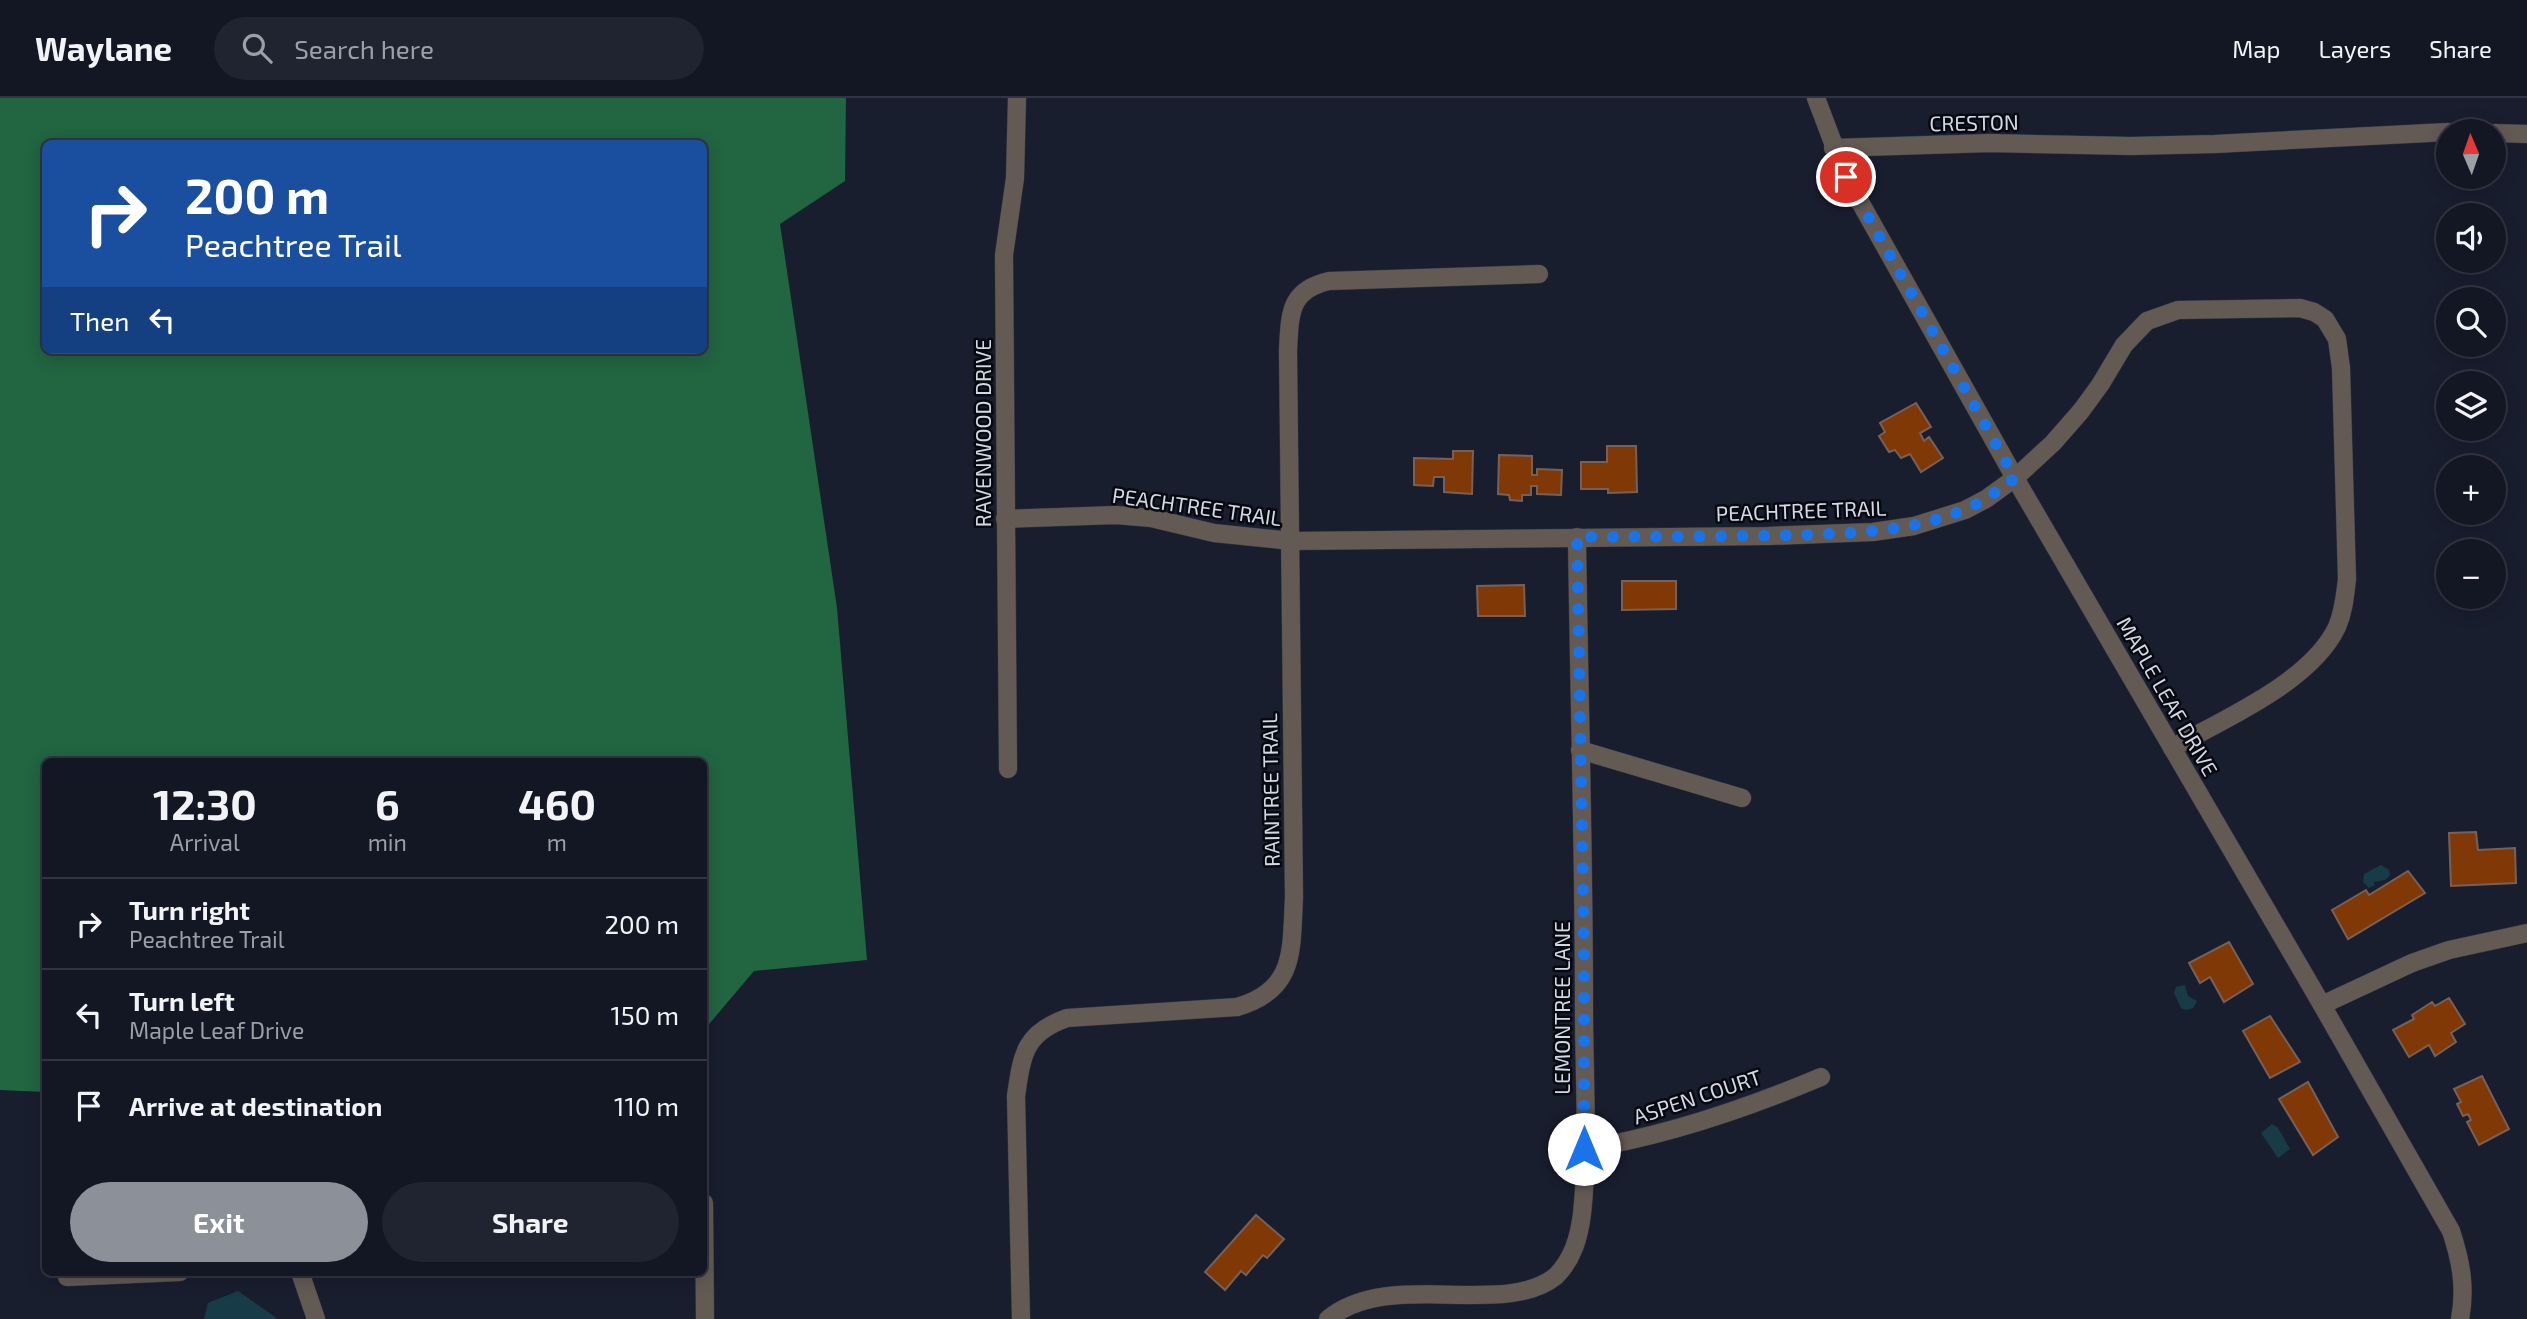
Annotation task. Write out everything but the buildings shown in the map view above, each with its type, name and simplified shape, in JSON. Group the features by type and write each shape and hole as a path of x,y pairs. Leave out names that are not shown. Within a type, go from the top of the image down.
{"street":[{"name":"RAVENWOOD DRIVE","path":"1008,769 1004,255 1015,178 1017,98"},
{"name":"MAPLE LEAF DRIVE","path":"1816,98 1846,177 2015,478 2451,1231 2463,1278 2460,1319"},
{"name":"CRESTON","path":"1833,148 1990,143 2215,144 2436,133"},
{"path":"2506,133 2527,134"},
{"name":"RAINTREE TRAIL","path":"1021,1319 1016,1096 1020,1068 1031,1041 1049,1024 1068,1018 1237,1007 1255,1002 1269,994 1279,983 1287,967 1292,944 1294,898 1288,350 1290,318 1296,300 1314,284 1329,281 1538,274"},
{"name":"PEACHTREE TRAIL","path":"1004,519 1116,515 1152,518 1214,533 1291,541 1768,536 1873,532 1914,526 1965,510 2015,478 2053,443 2081,411 2131,335 2156,316 2207,307 2300,308 2314,312 2325,319 2333,331 2341,368 2347,579 2339,620 2330,639 2301,671 2272,692 2172,748"},
{"name":"LEMONTREE LANE","path":"1328,1319 1351,1304 1363,1300 1387,1297 1510,1295 1535,1290 1565,1265 1577,1242 1582,1213 1584,1149 1584,949 1577,537"},
{"path":"1580,751 1742,799"},
{"path":"2322,1005 2412,963 2449,950 2527,933"},
{"name":"ASPEN COURT","path":"1584,1149 1671,1132 1821,1077"},
{"path":"68,1277 90,1276"},
{"path":"301,1276 316,1319"},
{"path":"705,1276 705,1319"}],"green space":[{"path":"0,98 846,98 845,181 780,224 837,608 867,960 754,971 707,1026 707,758 42,758 42,1092 0,1090"}],"water":[{"path":"2381,865 2389,870 2390,875 2385,880 2373,882 2375,885 2369,888 2363,882 2364,874"},
{"path":"2185,985 2188,996 2197,1001 2193,1008 2186,1010 2181,1008 2174,993 2176,987"},
{"path":"2272,1124 2278,1128 2290,1149 2278,1158 2261,1133"},
{"path":"238,1291 278,1319 204,1319 208,1303"}],"route":[{"path":"1584,1149 1584,949 1577,537 1768,536 1873,532 1914,526 1965,510 2015,478 1846,177"}]}
